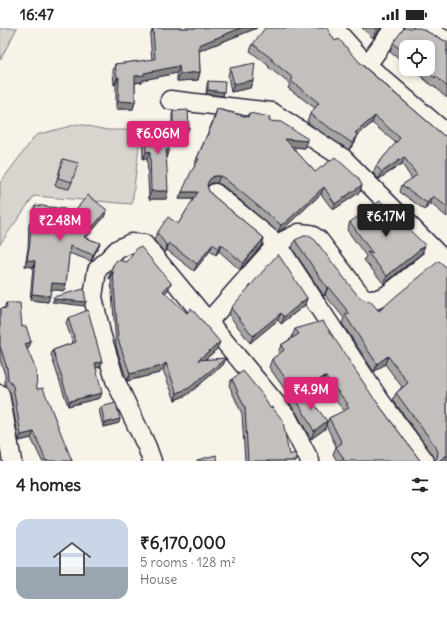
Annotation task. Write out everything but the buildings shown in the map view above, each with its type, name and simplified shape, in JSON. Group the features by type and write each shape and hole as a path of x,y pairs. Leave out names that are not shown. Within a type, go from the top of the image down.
{"street":[{"path":"334,28 367,65 447,134"},
{"path":"367,65 394,28"},
{"path":"423,28 447,41"},
{"path":"170,100 272,112 343,158 443,259 387,295 375,300 363,298 319,240 310,234 299,234 277,244 208,322"},
{"path":"215,193 277,244 379,399 426,461"},
{"path":"152,461 147,447 115,380 101,333 93,297 97,270 118,249 131,243 144,244 287,417 310,461"},
{"path":"0,394 12,461"}],"shaded area":[{"path":"0,28 17,28 0,60"},
{"path":"78,124 107,130 141,130 132,204 34,196 0,244 0,183 36,135"}]}
